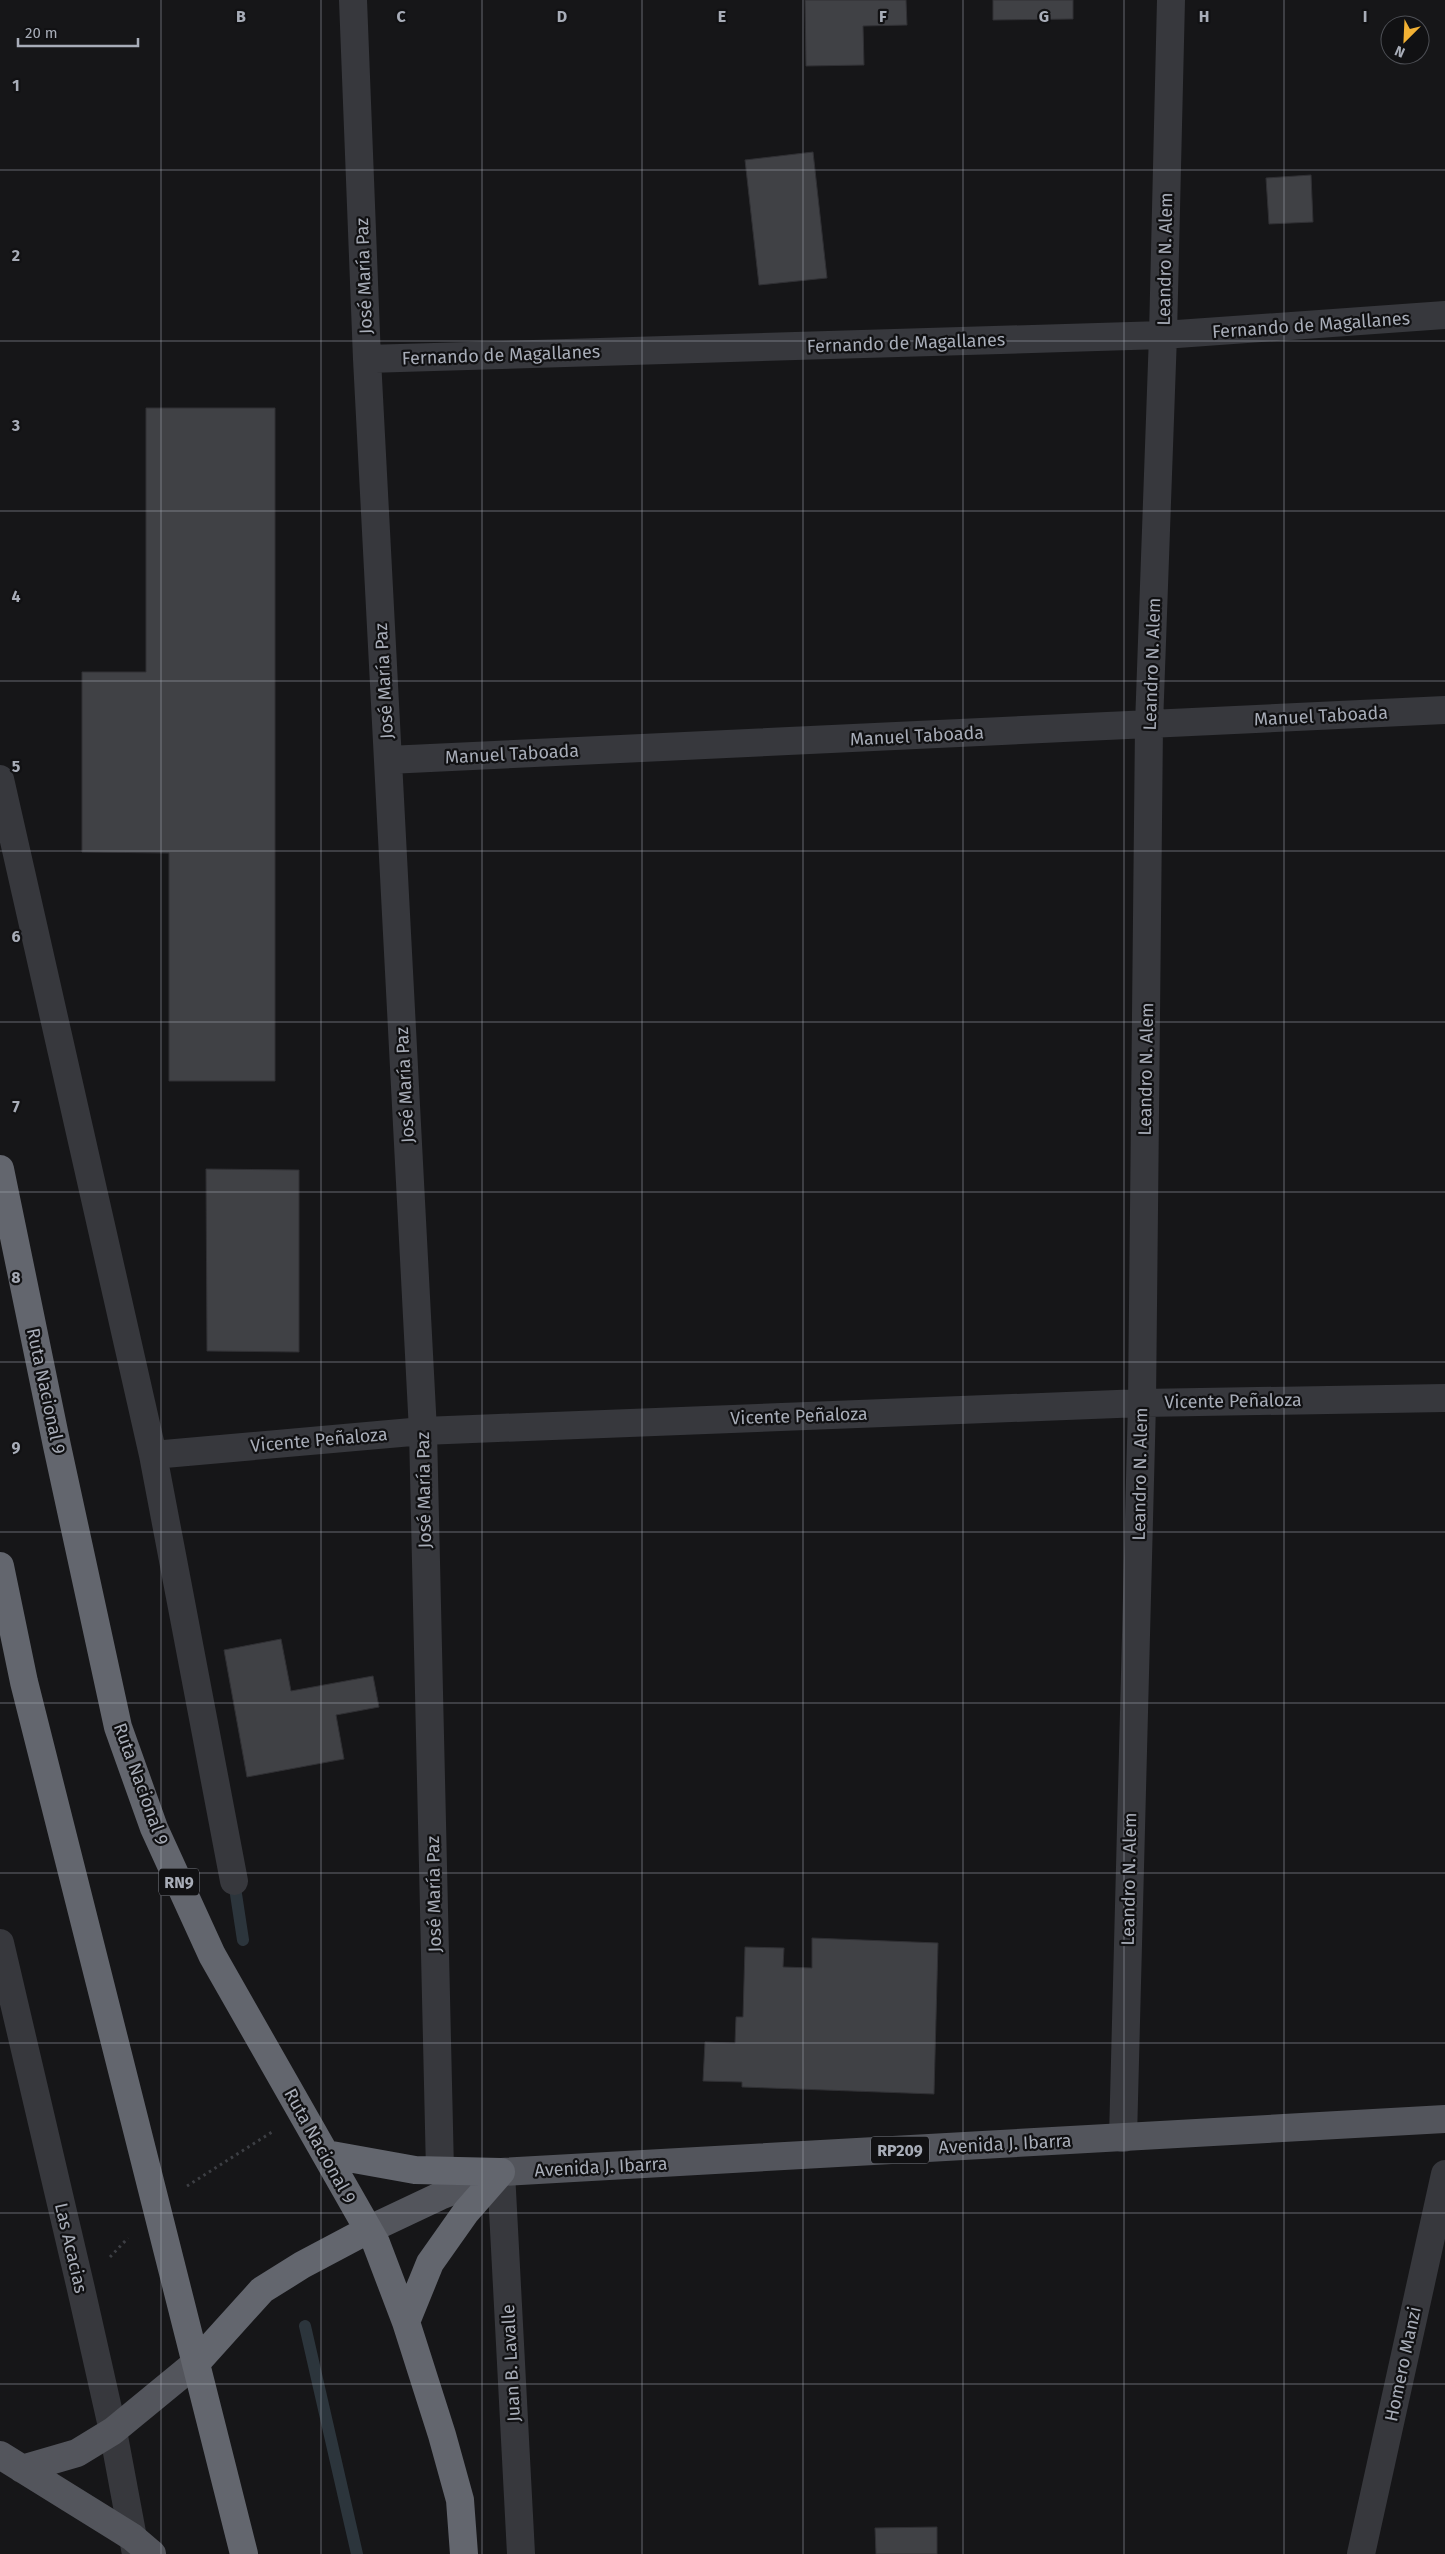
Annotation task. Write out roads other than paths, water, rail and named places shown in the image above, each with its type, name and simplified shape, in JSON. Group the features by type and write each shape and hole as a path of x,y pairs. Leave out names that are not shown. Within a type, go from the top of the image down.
{"highway":[{"name":"Ruta Nacional 9","path":"0,1169 118,1727 154,1828 212,1955 376,2243 406,2322 442,2435 460,2500 464,2554"},
{"path":"0,1566 24,1682 244,2554"},
{"path":"326,2154 415,2170 501,2172"},
{"path":"406,2322 430,2263 466,2212 501,2172"},
{"path":"197,2362 262,2290 302,2265 368,2230"}],"main road":[{"name":"Avenida J. Ibarra","path":"368,2230 440,2196 501,2172 1445,2119"},
{"path":"11,2462 78,2454 113,2431 197,2362"},
{"path":"11,2462 140,2548"}],"street":[{"name":"José María Paz","path":"353,0 367,359 422,1431 440,2170"},
{"name":"Leandro N. Alem","path":"1123,2138 1142,1403 1149,725 1163,336 1171,0"},
{"name":"Fernando de Magallanes","path":"367,359 1163,336 1445,315"},
{"name":"Manuel Taboada","path":"388,760 1445,710"},
{"path":"0,779 153,1455 234,1881"},
{"name":"Vicente Peñaloza","path":"153,1455 422,1431 1142,1403 1445,1398"},
{"name":"Las Acacias","path":"0,1943 140,2548"},
{"name":"Juan B. Lavalle","path":"501,2172 520,2554"},
{"name":"Homero Manzi","path":"1361,2554 1445,2174"}],"waterway":[{"path":"234,1881 243,1940"},
{"path":"305,2326 357,2554"}]}
